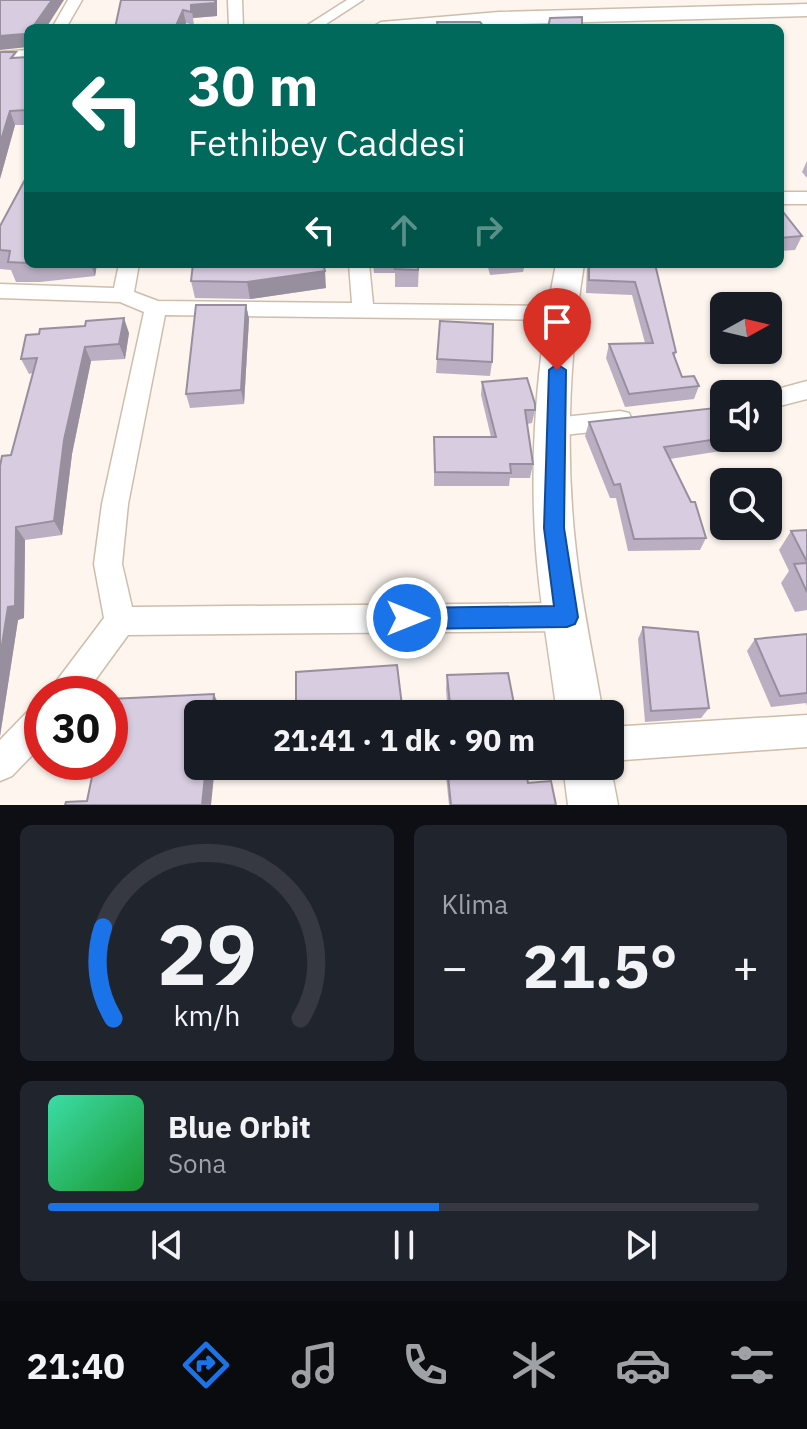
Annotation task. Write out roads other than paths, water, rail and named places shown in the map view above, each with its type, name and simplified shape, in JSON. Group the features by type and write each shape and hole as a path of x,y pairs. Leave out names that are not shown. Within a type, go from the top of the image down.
{"street":[{"path":"61,24 75,0"},
{"path":"235,0 236,24"},
{"path":"317,24 356,0"},
{"path":"456,0 504,23"},
{"path":"479,24 796,7"},
{"path":"0,58 24,56"},
{"path":"784,198 807,198"},
{"path":"122,295 129,268"},
{"path":"359,268 363,309"},
{"path":"569,268 560,313 554,427 554,528 578,700"},
{"path":"0,291 122,295 156,308 560,313"},
{"path":"79,676 120,621 108,564 115,504 156,308"},
{"path":"782,396 807,390"},
{"path":"554,427 642,418"},
{"path":"120,621 567,617"},
{"path":"624,743 807,731"},
{"path":"0,764 24,739"},
{"path":"589,780 593,805"}]}
